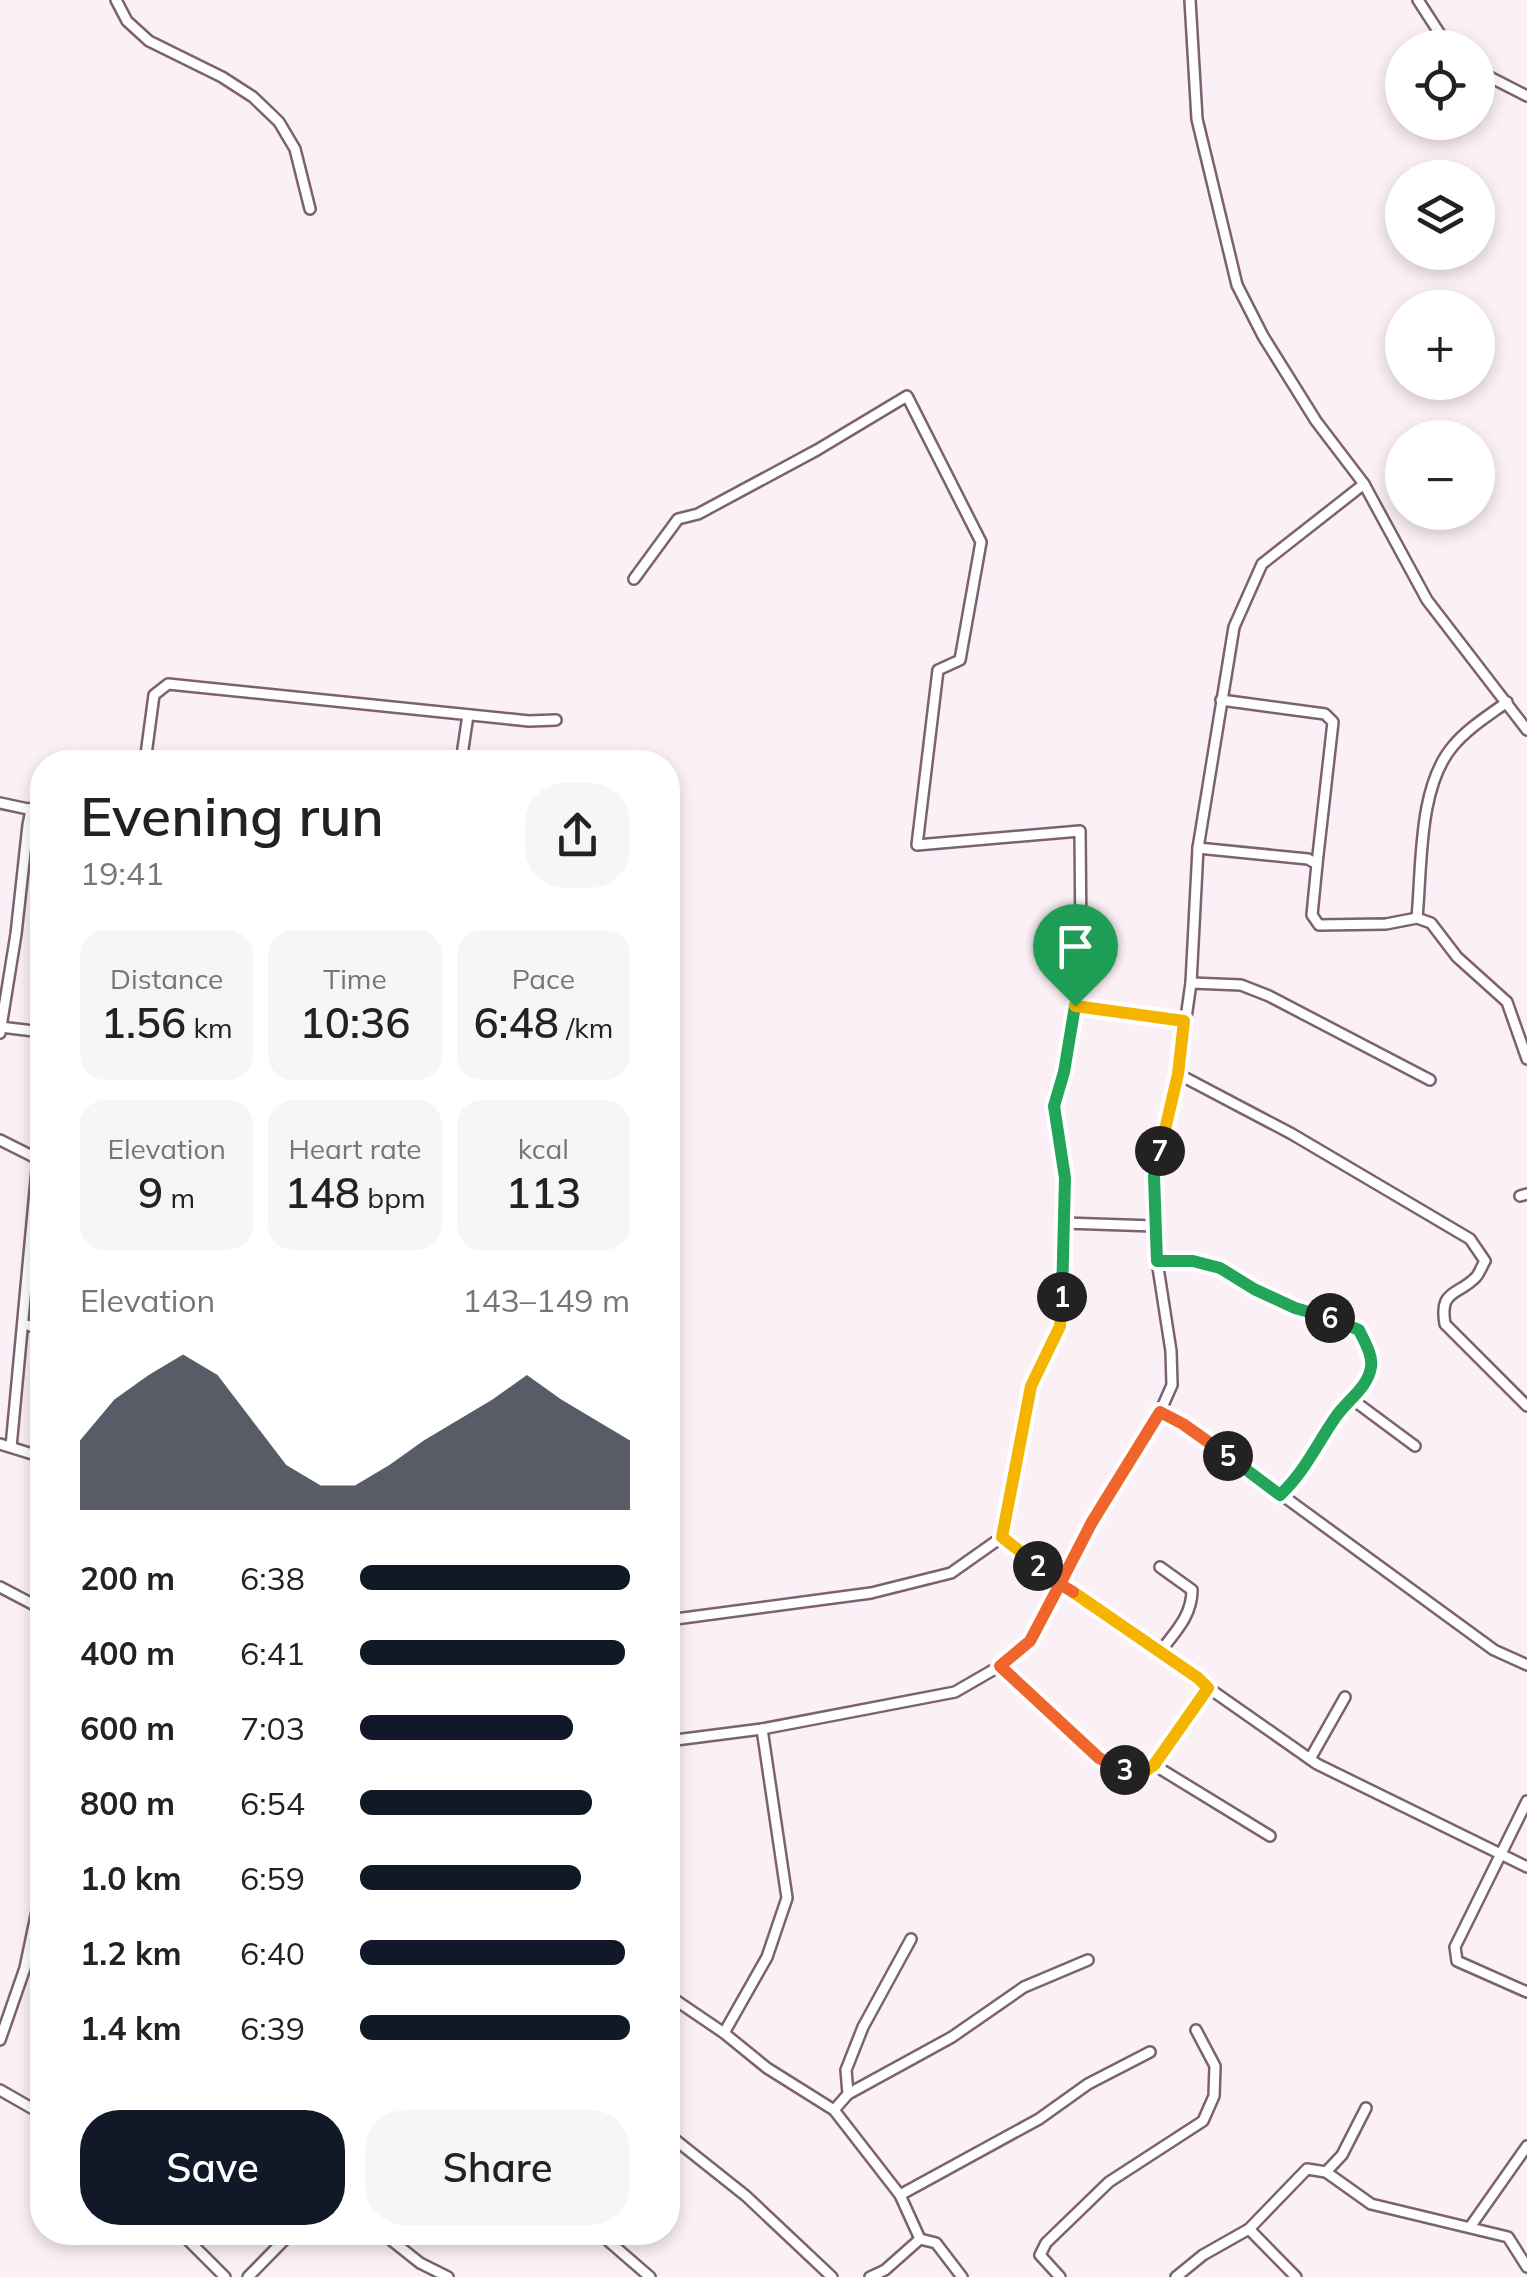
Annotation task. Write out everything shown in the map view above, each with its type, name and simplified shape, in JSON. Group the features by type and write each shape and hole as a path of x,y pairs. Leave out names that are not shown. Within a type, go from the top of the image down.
{"street":[{"path":"116,0 127,21 149,41 222,76 278,122 295,149 310,209"},
{"path":"1190,0 1197,119 1236,285 1262,336 1364,484 1427,600 1527,730"},
{"path":"1418,0 1437,30"},
{"path":"1495,80 1527,96"},
{"path":"634,578 678,519 698,514 818,450 907,396 981,542 960,660 938,670 917,844 1080,831 1081,943 1075,1006 1054,1106 1065,1178 1060,1326 1031,1386 1002,1537 951,1573 871,1593 680,1618"},
{"path":"680,1739 762,1729 955,1692 1000,1666 1030,1641 1092,1522 1160,1412 1172,1385 1157,1261 1154,1176 1178,1074 1190,983 1198,848 1234,628 1262,564 1364,484"},
{"path":"147,750 154,695 168,684 529,721 556,720"},
{"path":"1220,700 1326,714 1333,722 1312,915 1319,925 1386,924 1417,918 1431,923 1457,957 1506,1002 1527,1059"},
{"path":"1417,918 1430,789 1450,748 1507,702"},
{"path":"464,750 468,714"},
{"path":"0,804 30,808"},
{"path":"30,815 0,1029 30,1031"},
{"path":"1198,848 1317,864"},
{"path":"1190,983 1241,984 1430,1080"},
{"path":"1075,1006 1184,1021"},
{"path":"1178,1074 1308,1143 1470,1240 1484,1261 1477,1276 1446,1299 1442,1308 1445,1324 1527,1406"},
{"path":"0,1140 30,1155"},
{"path":"1064,1223 1155,1226"},
{"path":"30,1247 5,1445 30,1453"},
{"path":"1157,1261 1193,1261 1220,1268 1295,1308 1359,1330 1372,1358 1371,1370 1353,1400 1338,1413 1310,1460 1280,1495"},
{"path":"23,1324 30,1325"},
{"path":"1353,1400 1415,1446"},
{"path":"1160,1412 1183,1424 1484,1642 1527,1665"},
{"path":"1002,1537 1060,1584 1310,1759 1527,1867"},
{"path":"1160,1567 1192,1590 1186,1618 1160,1652"},
{"path":"0,1587 30,1602"},
{"path":"1000,1666 1099,1758 1138,1776 1154,1765 1208,1688"},
{"path":"1310,1759 1345,1697"},
{"path":"724,2033 767,1957 788,1898 762,1729"},
{"path":"1154,1765 1270,1836"},
{"path":"1527,1800 1455,1947 1457,1961 1527,1992"},
{"path":"848,2094 846,2070 863,2027 911,1939"},
{"path":"0,2040 30,1944"},
{"path":"834,2110 848,2094 952,2037 1024,1987 1088,1960"},
{"path":"680,2003 766,2068 834,2110 900,2195 920,2239"},
{"path":"1060,2277 1040,2255 1046,2243 1109,2182 1202,2121 1214,2096 1215,2066 1196,2030"},
{"path":"900,2195 1038,2119 1088,2084 1150,2052"},
{"path":"0,2090 30,2107"},
{"path":"1326,2172 1342,2155 1366,2108"},
{"path":"680,2144 746,2196 832,2277"},
{"path":"1470,2227 1527,2146"},
{"path":"1176,2277 1203,2254 1249,2229 1307,2169 1326,2172 1371,2204 1508,2237 1527,2267"},
{"path":"1249,2229 1296,2277"},
{"path":"870,2277 885,2270 920,2239"},
{"path":"920,2239 936,2243 962,2277"},
{"path":"193,2245 226,2277"},
{"path":"248,2277 279,2245"},
{"path":"397,2245 420,2263 448,2277"},
{"path":"613,2245 650,2277"}],"route":[{"path":"1075,1006 1054,1106 1065,1178 1060,1326 1031,1386 1002,1537 1060,1584 1030,1641 1000,1666 1099,1758 1138,1776 1154,1765 1208,1688 1060,1584 1092,1522 1160,1412 1212,1444 1280,1495 1310,1460 1338,1413 1353,1400 1371,1370 1372,1358 1359,1330 1346,1323 1295,1308 1220,1268 1193,1261 1157,1261 1154,1176 1178,1074 1184,1021 1075,1006"}]}
